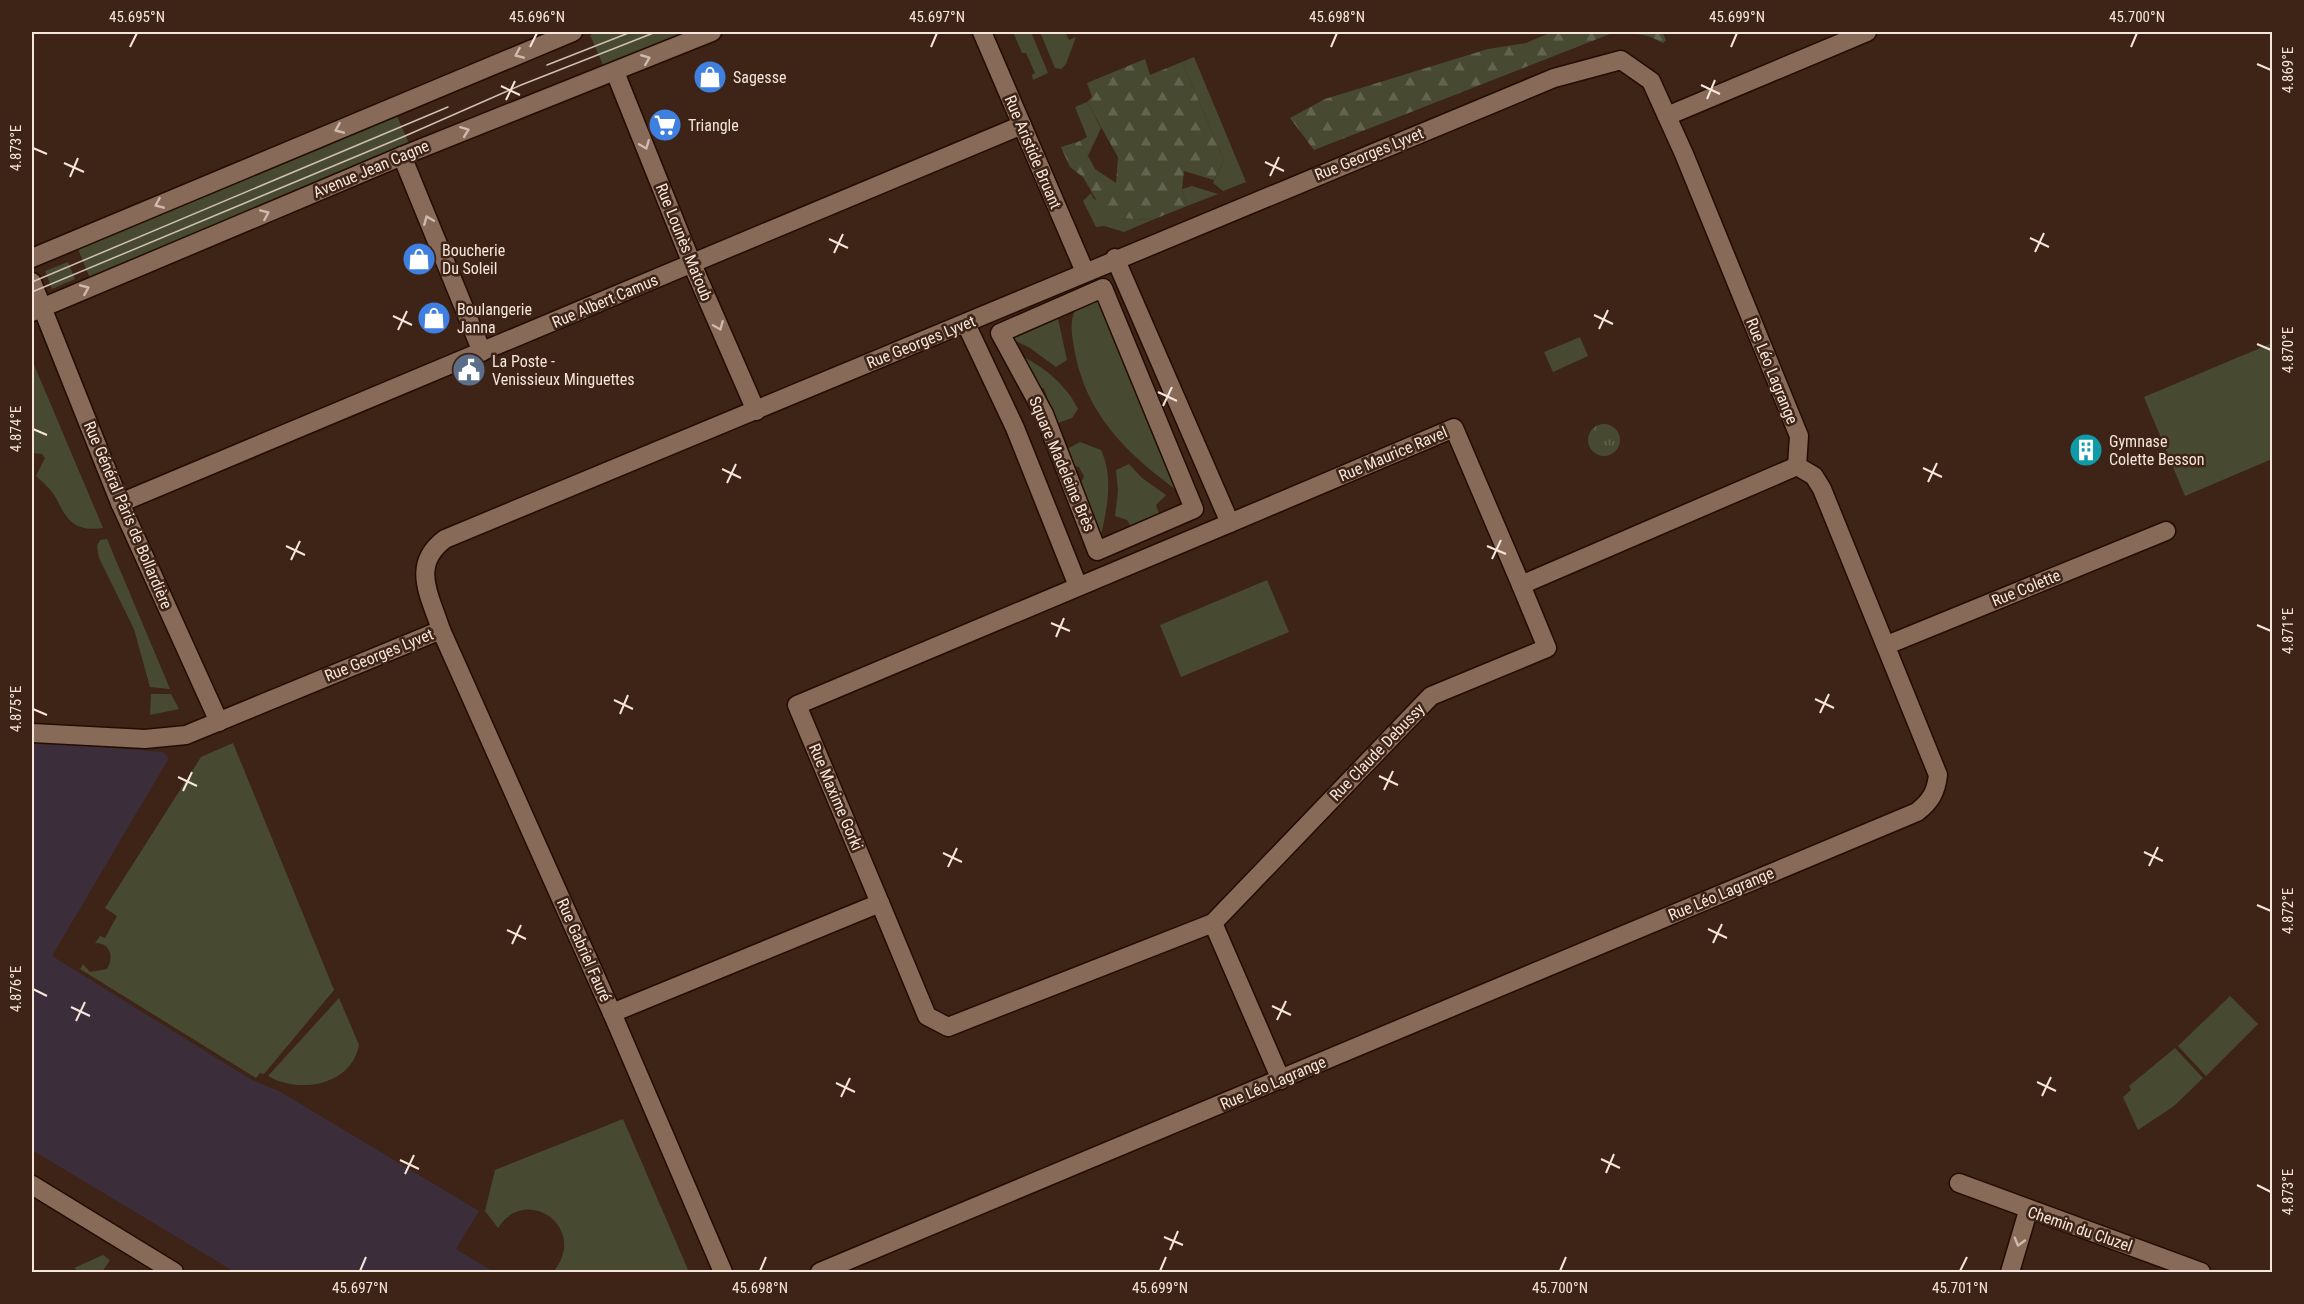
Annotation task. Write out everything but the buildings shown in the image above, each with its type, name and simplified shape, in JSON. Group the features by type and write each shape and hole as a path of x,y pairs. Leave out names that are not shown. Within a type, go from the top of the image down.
{"street":[{"path":"32,258 573,32"},
{"name":"Avenue Jean Cagne","path":"37,310 402,156 712,32"},
{"name":"Rue Aristide Bruant","path":"982,32 1085,272"},
{"path":"1667,116 1867,32"},
{"name":"Rue Georges Lyvet","path":"32,733 145,739 186,735 441,630 423,568 430,549 445,539 966,324 1115,258 1554,78 1621,60 1651,81 1667,116"},
{"name":"Rue Lounès Matoub","path":"615,72 692,264 756,411"},
{"name":"Rue Léo Lagrange","path":"820,1272 1917,812 1928,803 1936,790 1938,775 1822,489 1814,476 1797,466 1799,436 1667,116"},
{"name":"Rue Albert Camus","path":"120,503 1022,125"},
{"path":"402,156 482,352"},
{"path":"1115,258 1230,524"},
{"name":"Rue Général Pâris de Bollardière","path":"32,282 37,310 120,503 219,722"},
{"name":"Square Madeleine Brès","path":"1103,288 1194,509 1097,551 1044,414 1000,333 1103,288"},
{"path":"966,324 1015,428 1078,586"},
{"name":"Rue Maurice Ravel","path":"1230,524 1454,428 1521,585"},
{"path":"1521,585 1797,466"},
{"name":"Rue Maxime Gorki","path":"880,903 797,705 1230,524"},
{"name":"Rue Colette","path":"1887,645 2166,531"},
{"name":"Rue Claude Debussy","path":"880,903 927,1016 948,1027 1213,923 1431,696 1547,648 1521,585"},
{"name":"Rue Gabriel Fauré","path":"441,630 612,1013 723,1272"},
{"path":"612,1013 880,903"},
{"path":"1213,923 1281,1080"},
{"name":"Chemin du Cluzel","path":"1959,1183 2028,1211 2201,1272"},
{"path":"32,1185 174,1272"},
{"path":"2010,1272 2028,1211"}],"shaded area":[{"path":"32,741 163,752 169,758 52,956 252,1080 279,1091 479,1211 456,1249 494,1272 235,1272 32,1150"}],"green space":[{"path":"598,32 690,32 604,67 590,35"},
{"path":"1013,32 1031,32 1048,73 1033,80 1032,75 1035,73 1026,53 1022,53"},
{"path":"1040,32 1065,32 1069,40 1076,37 1066,64 1061,69 1055,68"},
{"path":"1552,32 1662,32 1666,40 1663,43 1644,35 1610,34 1314,150 1290,118 1325,99 1488,49 1526,43"},
{"path":"1194,57 1246,182 1223,191 1213,183 1224,160 1182,62"},
{"path":"1145,59 1150,75 1182,62 1224,160 1214,180 1184,171 1182,189 1187,206 1152,220 1120,218 1102,210 1083,177 1070,167 1061,147 1080,141 1095,169 1116,183 1118,157 1087,102 1092,97 1087,83"},
{"path":"1087,102 1101,128 1088,156 1080,141 1087,137 1075,107"},
{"path":"397,116 411,148 91,281 78,249"},
{"path":"1192,186 1218,194 1187,206 1182,189"},
{"path":"1091,193 1093,198 1120,218 1152,220 1124,232 1104,226 1096,227 1083,201"},
{"path":"68,262 75,279 52,289 45,271"},
{"path":"1097,298 1179,492 1142,463 1126,447 1098,413 1088,393 1074,348 1072,323 1076,308"},
{"path":"1057,314 1067,360 1056,367 1030,348 1006,336"},
{"path":"1580,337 1588,356 1553,372 1544,352"},
{"path":"2272,343 2272,459 2185,496 2144,397"},
{"path":"1017,354 1052,376 1067,391 1078,409 1072,418 1058,423 1058,431 1044,388 1037,390"},
{"path":"32,360 103,528 85,528 73,523 64,513 52,492 36,476 45,458 42,454 32,453"},
{"path":"1604,424 1616,428 1620,440 1616,452 1604,456 1592,452 1588,440 1592,428"},
{"path":"1059,433 1067,449 1080,442 1101,450 1107,472 1108,494 1100,539 1076,482 1082,481 1084,476 1079,467 1069,465"},
{"path":"1129,464 1142,478 1166,495 1156,505 1160,516 1132,528 1127,520 1115,516 1118,491 1116,470"},
{"path":"107,539 170,689 150,687 134,629 99,558 97,546 100,540"},
{"path":"1267,580 1289,632 1181,677 1160,625"},
{"path":"151,694 171,694 179,709 150,715"},
{"path":"233,743 334,990 264,1074 260,1073 256,1078 80,969 83,964 90,972 107,969 110,952 105,945 95,943 100,936 105,938 117,916 105,908 201,757"},
{"path":"2230,996 2258,1024 2206,1076 2178,1046"},
{"path":"339,998 359,1045 354,1059 346,1070 335,1078 308,1085 280,1082 268,1076"},
{"path":"2175,1048 2203,1078 2174,1106 2138,1130 2123,1097 2131,1090 2129,1086"},
{"path":"623,1119 689,1272 554,1271 563,1255 564,1240 559,1226 549,1217 537,1211 523,1210 510,1215 498,1228 485,1211 495,1170"},
{"path":"103,1255 110,1260 102,1272 80,1272 74,1268"}],"tram line":[{"path":"547,65 631,32"},
{"path":"32,292 521,85 656,32"},
{"path":"32,282 448,107"}],"place":[{"name":"Sagesse","path":"710,77"},
{"name":"Triangle","path":"665,125"},
{"name":"Boucherie Du Soleil","path":"419,259"},
{"name":"Boulangerie Janna","path":"434,318"},
{"name":"La Poste - Venissieux Minguettes","path":"469,370"},
{"name":"Gymnase Colette Besson","path":"2086,450"}]}
